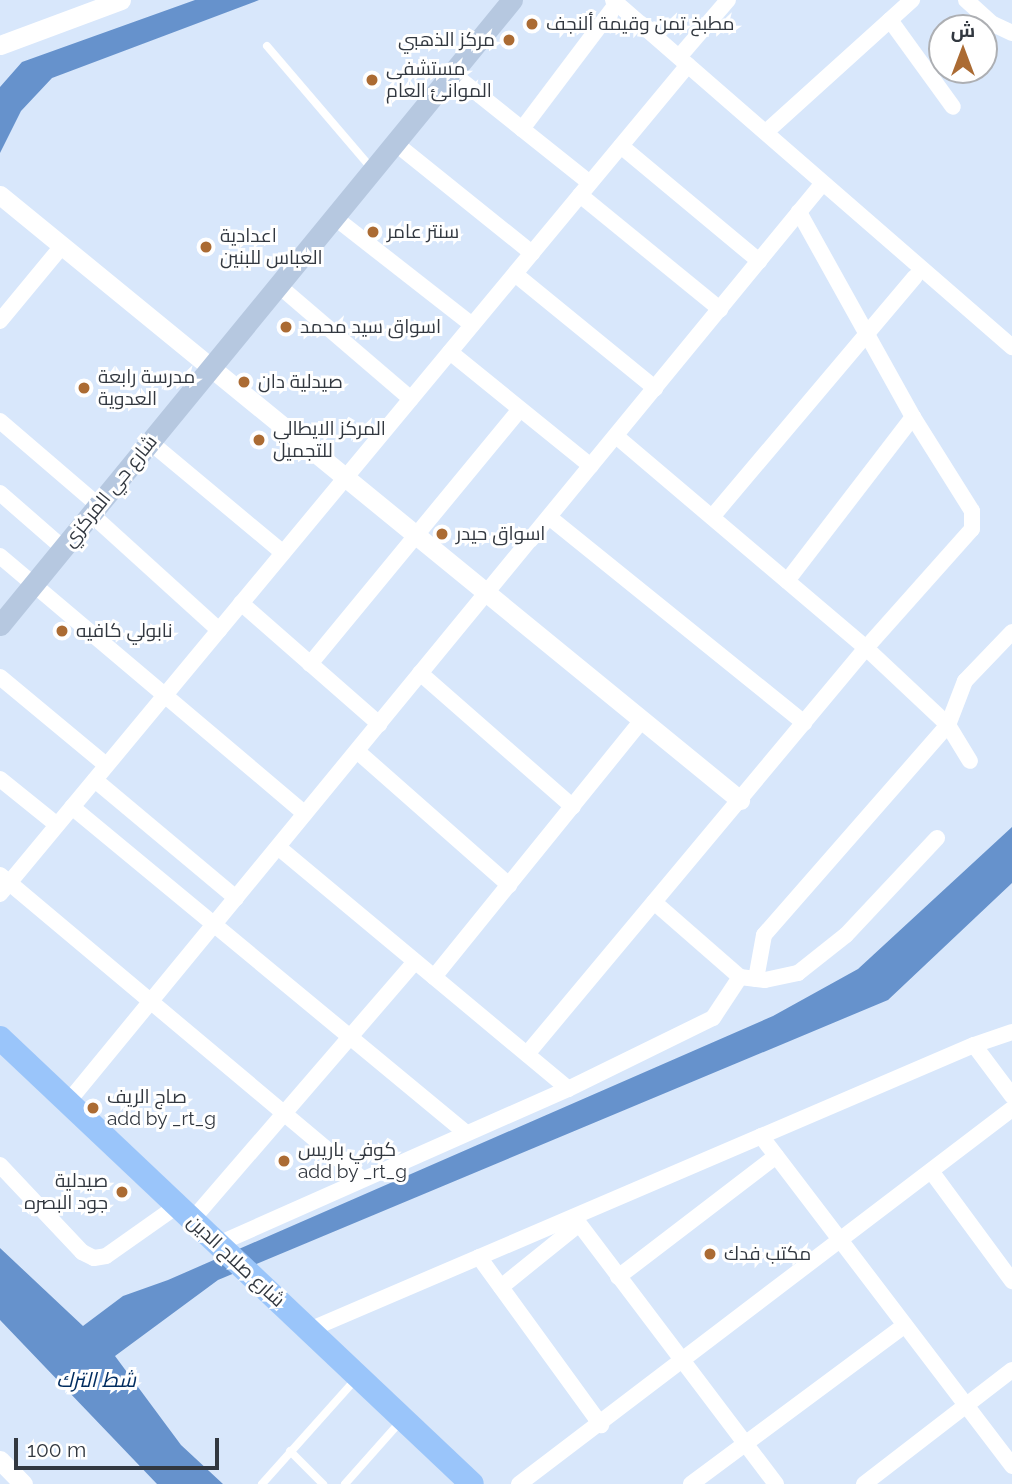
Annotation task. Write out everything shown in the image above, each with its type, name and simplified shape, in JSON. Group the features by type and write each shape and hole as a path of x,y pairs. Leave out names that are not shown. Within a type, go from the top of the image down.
{"main road":[{"name":"شارع حي المركزي","path":"0,625 512,0"},
{"name":"شارع صلاح الدين","path":"0,1038 472,1484"}],"street":[{"path":"0,45 121,0"},
{"path":"362,1179 151,1002 3,884 57,825 621,146 728,0"},
{"path":"765,132 912,0"},
{"path":"967,0 993,24 1012,33"},
{"path":"522,129 615,2 823,183 1009,339"},
{"path":"890,20 953,107"},
{"path":"452,73 522,129 720,309"},
{"path":"395,143 532,253"},
{"path":"621,146 760,261"},
{"path":"68,1102 823,183"},
{"path":"0,195 740,800"},
{"path":"527,1054 866,648 972,529 972,511 913,417 799,212"},
{"path":"334,217 472,325"},
{"path":"0,321 62,246"},
{"path":"515,274 655,388"},
{"path":"712,517 915,277"},
{"path":"278,285 411,399"},
{"path":"450,352 591,466"},
{"path":"310,664 520,409"},
{"path":"787,581 913,417"},
{"path":"0,421 219,630"},
{"path":"616,436 866,648 948,725 970,761"},
{"path":"150,442 283,553"},
{"path":"0,493 63,548"},
{"path":"548,517 804,723"},
{"path":"0,556 305,814"},
{"path":"241,603 379,724"},
{"path":"756,979 764,935 948,725 965,681 1012,632"},
{"path":"420,674 573,807"},
{"path":"0,677 106,765"},
{"path":"433,977 642,720"},
{"path":"356,751 509,885"},
{"path":"0,779 57,825"},
{"path":"95,779 236,898"},
{"path":"72,807 466,1133"},
{"path":"654,902 740,977 756,979 798,973 846,935 937,838"},
{"path":"278,847 568,1089"},
{"path":"0,1166 82,1252 94,1258 106,1256 184,1213 284,1113 415,961"},
{"path":"218,1244 568,1089 713,1018 740,977"},
{"path":"309,1330 479,1257 576,1220 761,1136 974,1045 1012,1032"},
{"path":"974,1045 1012,1096"},
{"path":"519,1484 601,1425 1012,1109"},
{"path":"761,1136 1012,1466"},
{"path":"618,1277 776,1157"},
{"path":"931,1171 1012,1281"},
{"path":"576,1220 776,1484"},
{"path":"501,1287 576,1220"},
{"path":"479,1257 601,1425"},
{"path":"691,1484 904,1325"},
{"path":"864,1484 1012,1370"},
{"path":"0,1460 23,1484"}],"lane":[{"path":"267,46 373,170"},
{"path":"262,1484 358,1377"},
{"path":"345,1484 403,1419"},
{"path":"290,1451 323,1484"}],"water":[{"path":"195,0 259,0 52,78 21,111 0,153 0,87 22,62"},
{"name":"شط الترك","path":"1012,827 1012,883 888,1000 218,1280 115,1356 181,1445 223,1484 157,1484 0,1320 0,1248 83,1326 123,1296 168,1280 773,1016 858,969"}],"place":[{"name":"مطبخ تمن وقيمة ألنجف","path":"532,24"},
{"name":"مركز الذهبي","path":"509,40"},
{"name":"مستشفى الموانئ العام","path":"372,80"},
{"name":"سنتر عامر","path":"373,232"},
{"name":"اعدادية العباس للبنين","path":"206,247"},
{"name":"اسواق سيد محمد","path":"286,327"},
{"name":"صيدلية دان","path":"244,382"},
{"name":"مدرسة رابعة العدوية","path":"84,388"},
{"name":"المركز الايطالي للتجميل","path":"259,440"},
{"name":"اسواق حيدر","path":"442,534"},
{"name":"نابولي كافيه","path":"62,631"},
{"name":"صاج الريف add by _rt_g","path":"93,1108"},
{"name":"كوفي باريس add by _rt_g","path":"284,1161"},
{"name":"صيدلية جود البصره","path":"122,1192"},
{"name":"مكتب فدك","path":"710,1254"}]}
